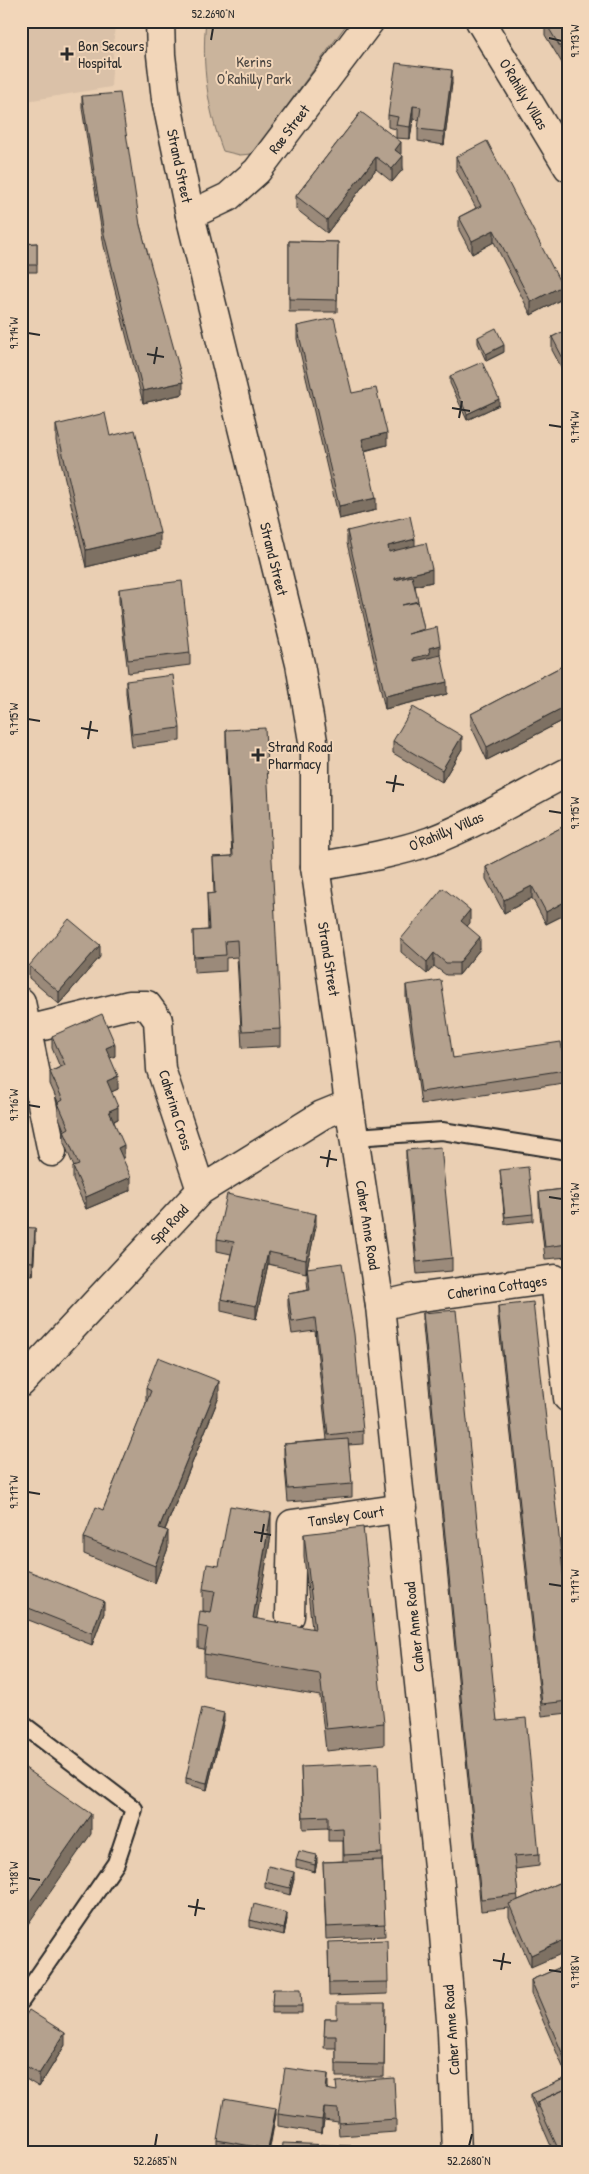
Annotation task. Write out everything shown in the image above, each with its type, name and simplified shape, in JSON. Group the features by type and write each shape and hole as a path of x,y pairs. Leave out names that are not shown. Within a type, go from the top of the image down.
{"street":[{"name":"Strand Street","path":"160,21 161,54 166,100 190,215 300,664 315,753 315,867 349,1104"},
{"name":"Rae Street","path":"190,215 228,197 257,171 370,21"},
{"name":"O'Rahilly Villas","path":"480,21 568,167"},
{"name":"O'Rahilly Villas","path":"315,867 365,858 430,841 568,772"},
{"path":"21,1002 52,1152"},
{"name":"Caherina Cross","path":"27,1030 129,1005 147,1005 158,1020 161,1069 201,1190"},
{"name":"Caher Anne Road","path":"349,1104 380,1306 402,1508 441,1896 452,2032 457,2153"},
{"name":"Spa Road","path":"23,1378 201,1190 322,1116 349,1104"},
{"name":"Caherina Cottages","path":"380,1306 414,1298 555,1279 568,1398"},
{"name":"Tansley Court","path":"290,1616 292,1524 402,1508"}],"lane":[{"path":"355,1138 442,1131 568,1151"},
{"path":"21,1723 134,1808 116,1863 21,2001"}],"shaded area":[{"name":"Bon Secours Hospital","path":"21,21 115,21 111,87 21,102"}],"green space":[{"name":"Kerins O'Rahilly Park","path":"206,21 349,21 252,154 240,155 223,151 213,120 205,70"}],"building":[{"path":"568,21 568,60 545,22"},
{"path":"396,63 452,70 444,132 418,129 421,107 413,106 410,127 396,125 398,117 388,115"},
{"path":"120,93 140,225 183,382 143,391 104,234 82,96"},
{"path":"361,112 401,142 395,150 403,156 392,169 376,157 327,220 296,196"},
{"path":"487,141 562,286 531,302 494,230 472,241 459,217 481,206 456,157"},
{"path":"289,241 338,242 337,300 289,299"},
{"path":"37,243 37,265 21,265 21,244"},
{"path":"334,318 352,393 376,388 387,433 362,439 376,498 339,506 297,326"},
{"path":"496,328 504,345 486,354 478,337"},
{"path":"568,329 568,368 552,337"},
{"path":"482,362 499,399 467,414 450,376"},
{"path":"105,413 110,436 135,430 160,533 86,550 56,425"},
{"path":"410,516 415,539 388,546 389,552 426,543 432,569 395,578 395,580 412,576 418,601 402,605 418,602 424,629 408,634 437,627 440,645 429,648 430,654 414,658 414,661 441,655 447,682 385,696 347,531"},
{"path":"182,581 190,653 128,660 119,589"},
{"path":"568,663 568,705 487,747 471,714"},
{"path":"173,675 180,728 132,734 126,681"},
{"path":"413,707 462,736 442,770 393,741"},
{"path":"265,728 281,1029 242,1031 237,940 225,941 226,955 194,957 193,931 209,930 207,894 215,893 213,857 233,856 226,730"},
{"path":"568,824 568,900 546,912 532,886 504,900 486,867"},
{"path":"443,888 470,910 461,921 480,937 459,963 446,963 434,953 427,962 401,939"},
{"path":"69,919 100,945 59,992 29,966"},
{"path":"441,980 453,1058 561,1042 565,1070 421,1092 406,985"},
{"path":"102,1014 115,1044 106,1048 118,1076 107,1081 118,1107 109,1111 124,1145 118,1148 131,1177 86,1197 73,1167 79,1165 64,1131 69,1128 58,1103 63,1100 50,1072 65,1065 52,1036"},
{"path":"568,1081 568,1094 564,1082"},
{"path":"441,1147 452,1258 417,1262 406,1150"},
{"path":"568,1164 568,1244 545,1247 539,1192 564,1189 562,1165"},
{"path":"528,1167 533,1214 505,1217 500,1170"},
{"path":"227,1194 316,1214 306,1260 268,1252 256,1306 221,1299 234,1242 217,1239"},
{"path":"21,1227 35,1228 33,1262 21,1261"},
{"path":"342,1263 354,1334 363,1431 328,1435 315,1318 292,1322 288,1294 310,1290 307,1268"},
{"path":"533,1302 568,1617 568,1701 542,1704 498,1306"},
{"path":"456,1310 497,1721 526,1718 539,1854 514,1856 518,1895 481,1899 423,1313"},
{"path":"158,1357 219,1381 159,1528 168,1531 155,1566 84,1538 96,1507 103,1510 151,1391 146,1388"},
{"path":"348,1439 352,1484 288,1489 284,1444"},
{"path":"230,1506 271,1513 253,1618 315,1629 304,1534 363,1527 384,1723 326,1729 320,1674 204,1654 208,1628 198,1626 200,1611 211,1613 215,1591 203,1589 207,1564 219,1566"},
{"path":"21,1568 104,1601 92,1633 21,1605"},
{"path":"202,1708 224,1713 207,1783 186,1778"},
{"path":"378,1763 382,1853 344,1855 343,1828 328,1829 328,1816 303,1817 301,1767"},
{"path":"21,1765 91,1814 21,1914"},
{"path":"299,1851 317,1855 315,1865 296,1860"},
{"path":"382,1860 385,1924 326,1927 323,1862"},
{"path":"268,1866 294,1872 290,1888 265,1882"},
{"path":"568,1879 568,1938 531,1955 509,1904"},
{"path":"254,1904 287,1913 284,1929 250,1920"},
{"path":"387,1940 388,1982 329,1983 328,1942"},
{"path":"568,1964 568,2061 566,2062 531,1980"},
{"path":"273,1989 301,1989 302,2006 272,2006"},
{"path":"337,2003 385,2003 384,2065 336,2064 336,2036 324,2036 325,2019 337,2019"},
{"path":"29,2010 65,2033 39,2074 21,2063 21,2023"},
{"path":"285,2068 328,2074 326,2089 337,2091 336,2082 394,2078 396,2119 339,2123 338,2109 324,2108 322,2120 278,2114"},
{"path":"568,2077 568,2088 537,2102 537,2108 531,2094"},
{"path":"568,2088 568,2153 560,2153 537,2102"},
{"path":"224,2099 276,2108 268,2149 217,2140"},
{"path":"283,2143 353,2146 353,2153 282,2153"}],"place":[{"name":"Bon Secours Hospital","path":"67,54"},
{"name":"Strand Road Pharmacy","path":"258,755"}]}
